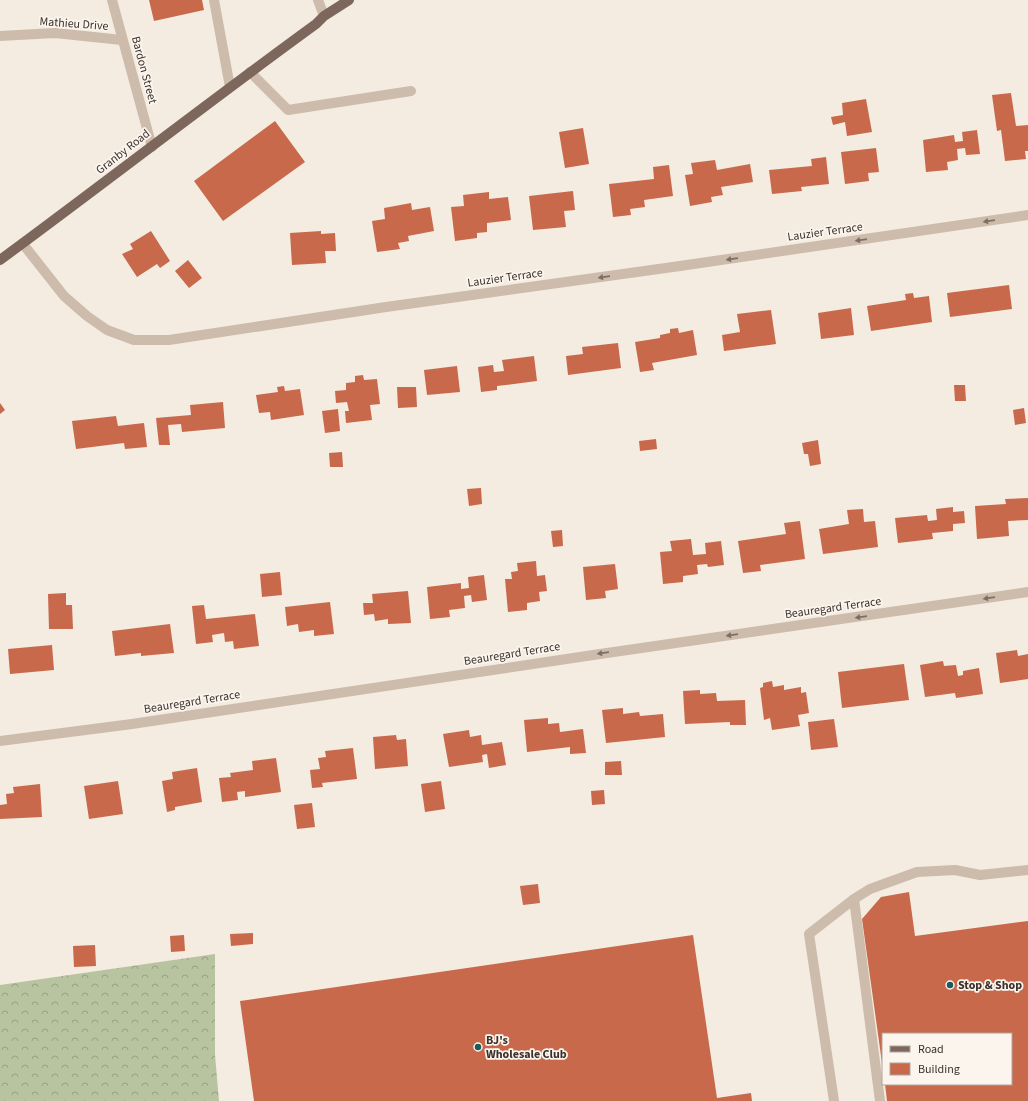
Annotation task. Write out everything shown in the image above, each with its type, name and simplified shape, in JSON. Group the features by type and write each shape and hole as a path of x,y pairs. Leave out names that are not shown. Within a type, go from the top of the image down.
{"main road":[{"name":"Granby Road","path":"0,260 316,24 324,16 349,0"}],"street":[{"name":"Bardon Street","path":"112,0 152,147"},
{"path":"214,0 230,87"},
{"path":"318,0 324,16"},
{"name":"Mathieu Drive","path":"0,36 55,33 122,40"},
{"path":"250,72 288,110 411,91"},
{"name":"Lauzier Terrace","path":"23,244 64,296 87,316 107,330 134,340 169,340 386,307 1028,215"},
{"name":"Beauregard Terrace","path":"0,742 140,723 1028,592"},
{"path":"834,1101 808,934 854,899 870,889 917,872 955,870 980,875 1028,870"},
{"path":"854,899 880,1101"}],"green space":[{"path":"215,954 215,1055 219,1101 0,1101 0,985"}],"building":[{"path":"149,0 202,0 204,10 154,21"},
{"path":"1011,93 1016,126 1028,125 1028,151 1025,151 1026,159 1005,161 1001,130 997,131 992,95"},
{"path":"866,99 872,132 847,136 845,122 833,125 831,117 843,115 842,103"},
{"path":"275,121 305,162 223,221 194,181"},
{"path":"583,128 589,164 565,168 559,132"},
{"path":"977,130 980,154 966,155 965,148 957,149 958,160 947,162 948,170 926,172 923,140 954,135 955,142 963,141 962,132"},
{"path":"876,148 879,172 868,173 869,181 845,184 841,152"},
{"path":"826,157 829,184 801,187 802,191 772,194 769,170 812,166 811,159"},
{"path":"715,160 717,170 750,164 753,182 721,187 723,195 711,197 712,202 690,206 685,175 693,174 691,163"},
{"path":"669,165 673,196 644,200 645,207 630,209 631,215 613,217 609,184 654,179 653,167"},
{"path":"573,191 575,210 564,211 566,227 533,230 529,196"},
{"path":"489,192 489,199 508,197 511,220 487,223 487,232 477,233 477,238 455,241 451,207 464,206 463,195"},
{"path":"411,203 412,210 430,207 434,231 408,236 409,241 398,243 400,249 377,252 372,221 385,219 384,208"},
{"path":"151,231 170,261 160,268 157,264 137,277 122,254 133,249 130,244"},
{"path":"321,231 321,234 335,233 336,251 325,251 326,263 292,265 290,233"},
{"path":"188,260 202,278 189,288 175,271"},
{"path":"1009,285 1012,309 950,317 947,293"},
{"path":"913,293 914,298 929,296 932,322 871,331 867,306 906,300 905,294"},
{"path":"851,308 854,335 821,339 818,313"},
{"path":"771,310 776,344 724,351 722,335 740,332 737,314"},
{"path":"678,328 679,333 693,330 697,355 652,363 654,370 640,372 635,342 660,338 660,335 670,333 670,329"},
{"path":"618,343 621,368 568,375 566,356 583,354 582,347"},
{"path":"534,356 537,381 497,386 497,390 481,392 478,367 493,365 494,372 504,371 502,360"},
{"path":"457,366 460,392 427,395 424,370"},
{"path":"363,375 364,380 377,379 380,404 370,405 372,420 346,423 345,411 349,411 347,402 336,403 335,391 346,390 346,383 355,382 355,376"},
{"path":"954,385 965,385 966,401 955,401"},
{"path":"284,386 285,391 300,389 304,415 271,420 270,412 259,413 256,395 278,392 277,387"},
{"path":"397,387 416,387 417,407 398,408"},
{"path":"223,402 225,428 182,432 181,424 168,425 170,445 159,445 156,418 191,415 190,405"},
{"path":"0,403 5,410 0,414"},
{"path":"1024,408 1026,423 1015,425 1013,410"},
{"path":"338,409 340,431 325,433 322,411"},
{"path":"116,416 118,426 144,423 147,447 125,449 124,443 76,449 72,421"},
{"path":"656,439 657,449 640,451 639,441"},
{"path":"818,440 821,464 810,466 808,454 804,454 802,443"},
{"path":"342,452 343,467 330,467 329,453"},
{"path":"481,488 482,504 469,506 467,489"},
{"path":"1028,498 1028,520 1008,521 1009,536 977,539 975,506 1006,504 1005,499"},
{"path":"953,507 953,512 964,511 965,523 953,524 953,531 932,533 933,539 898,543 895,518 927,515 928,521 937,520 936,509"},
{"path":"863,509 864,522 875,521 878,547 823,554 819,529 849,524 847,510"},
{"path":"800,521 805,559 760,565 761,571 743,573 738,541 786,534 784,523"},
{"path":"562,530 563,546 553,547 551,531"},
{"path":"691,539 693,555 706,554 705,543 721,541 724,565 708,567 707,564 697,565 698,574 683,576 683,582 663,584 660,552 672,551 670,541"},
{"path":"536,561 537,576 545,575 547,591 539,592 540,601 527,603 527,610 508,612 505,579 512,579 511,572 518,571 517,563"},
{"path":"615,564 618,589 605,591 606,598 586,600 583,567"},
{"path":"280,572 282,595 262,597 260,574"},
{"path":"484,575 487,600 472,602 471,595 464,596 465,608 449,610 450,617 430,619 427,587 461,583 461,589 469,588 468,577"},
{"path":"408,591 411,623 388,624 388,619 375,621 374,614 364,615 363,603 373,603 372,594"},
{"path":"66,593 66,605 72,605 73,629 49,629 48,594"},
{"path":"330,602 334,634 314,636 314,630 299,632 298,624 287,626 285,607"},
{"path":"204,605 206,619 255,614 259,646 234,649 233,641 225,642 224,633 212,635 213,642 196,644 192,606"},
{"path":"170,624 174,653 141,656 141,653 115,656 112,631"},
{"path":"52,645 54,670 10,674 8,649"},
{"path":"1017,650 1018,656 1028,654 1028,679 1000,683 996,653"},
{"path":"943,661 944,666 956,665 958,676 963,675 963,671 979,668 983,694 956,698 955,693 925,697 920,665"},
{"path":"904,664 909,700 842,708 838,672"},
{"path":"772,681 773,687 784,685 784,690 801,687 801,693 806,692 809,713 798,715 800,726 772,730 770,718 764,720 760,688 763,687 763,683"},
{"path":"700,690 700,694 716,693 717,701 745,700 746,725 730,725 730,722 685,724 683,691"},
{"path":"623,708 623,714 639,712 640,716 663,714 665,737 606,743 602,710"},
{"path":"548,718 548,724 559,723 560,732 583,729 586,753 570,754 570,747 527,752 524,720"},
{"path":"834,719 838,747 811,750 808,722"},
{"path":"469,730 470,737 481,735 482,745 502,742 506,765 489,768 487,754 482,755 483,762 449,767 443,734"},
{"path":"396,735 397,740 406,739 408,766 375,769 373,737"},
{"path":"353,748 357,779 322,783 323,787 312,788 310,770 320,769 318,758 326,757 325,751"},
{"path":"276,758 281,792 245,797 245,791 237,792 238,800 222,802 219,778 231,777 230,773 253,770 252,761"},
{"path":"621,761 622,775 605,775 605,762"},
{"path":"197,768 202,802 175,807 175,810 167,812 162,781 173,779 172,772"},
{"path":"118,781 123,814 89,819 84,786"},
{"path":"441,781 445,809 425,812 421,784"},
{"path":"40,784 42,817 0,819 0,805 7,804 6,794 14,793 13,787"},
{"path":"604,790 605,804 592,805 591,791"},
{"path":"312,803 315,827 297,829 294,805"},
{"path":"538,884 540,903 523,905 520,886"},
{"name":"Stop & Shop","path":"909,892 915,936 1028,921 1028,1101 887,1101 885,1085 1012,1085 1012,1033 882,1033 882,1063 862,919 881,897"},
{"path":"253,933 253,944 231,946 230,934"},
{"path":"184,935 185,951 171,952 170,936"},
{"name":"BJ's Wholesale Club","path":"693,935 717,1098 751,1093 752,1101 254,1101 240,1001"},
{"path":"95,945 96,966 74,967 73,946"}],"place":[{"name":"Stop & Shop","path":"950,985"},
{"name":"BJ's Wholesale Club","path":"478,1047"}]}
